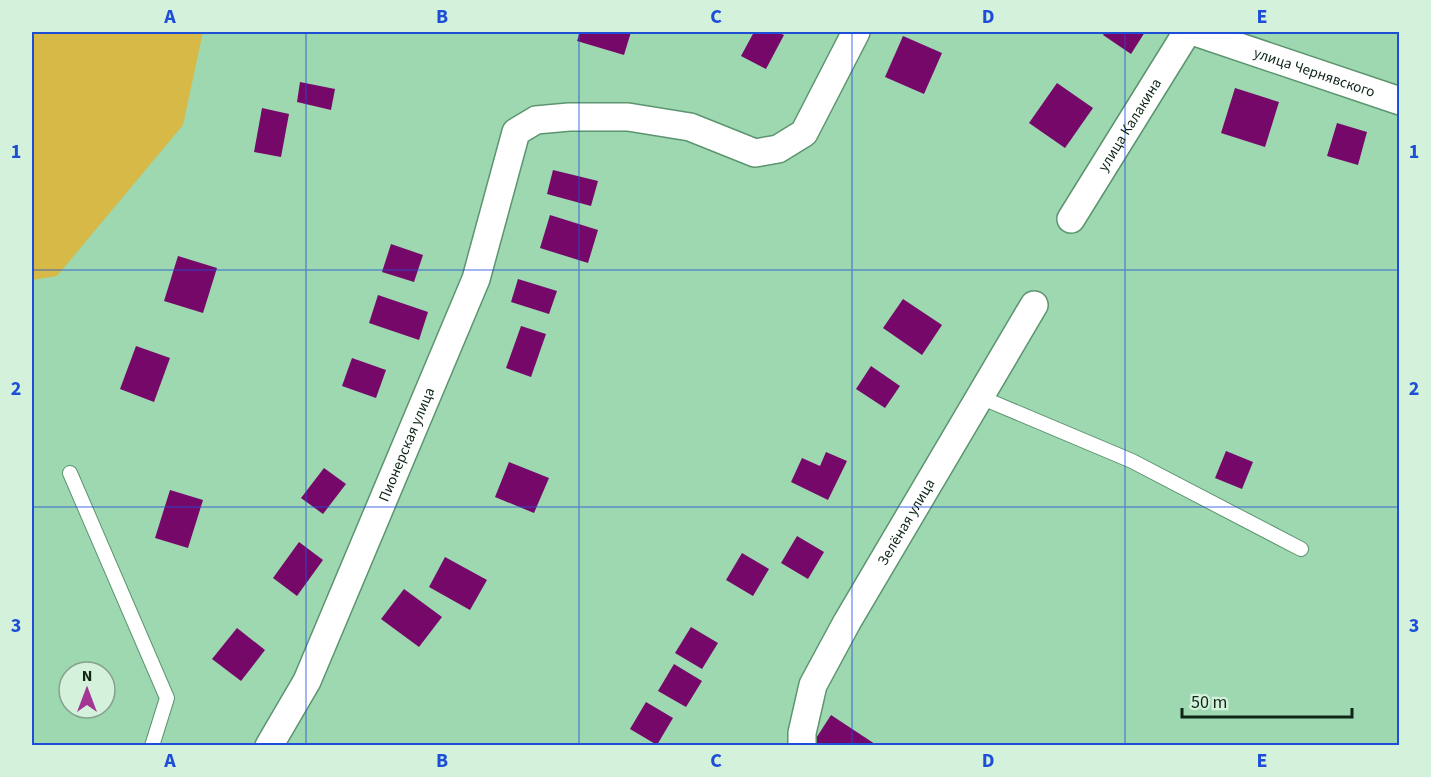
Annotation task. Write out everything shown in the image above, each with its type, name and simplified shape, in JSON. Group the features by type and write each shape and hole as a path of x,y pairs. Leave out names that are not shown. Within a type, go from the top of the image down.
{"street":[{"name":"Пионерская улица","path":"269,746 307,681 476,279 516,132 536,120 569,117 628,117 690,127 756,153 778,149 804,133 856,32"},
{"name":"улица Калакина","path":"1071,219 1187,32"},
{"name":"улица Чернявского","path":"1195,32 1400,102"},
{"name":"Зелёная улица","path":"802,746 802,733 813,685 847,622 1034,305"}],"lane":[{"path":"980,397 1132,460 1301,549"},
{"path":"70,473 166,698 152,746"}],"shaded area":[{"path":"32,32 203,32 183,125 57,276 32,280"}],"building":[{"path":"580,32 631,32 624,55 577,41"},
{"path":"754,32 777,32 784,35 766,69 741,56"},
{"path":"1105,32 1145,32 1131,54 1103,35"},
{"path":"903,36 942,53 924,94 885,77"},
{"path":"300,82 335,89 331,110 297,102"},
{"path":"1057,83 1093,108 1065,148 1029,123"},
{"path":"1235,88 1279,102 1265,147 1221,133"},
{"path":"262,108 289,114 281,157 254,152"},
{"path":"1337,123 1367,132 1358,165 1327,156"},
{"path":"553,170 598,181 591,206 547,194"},
{"path":"550,215 598,230 588,263 540,248"},
{"path":"391,244 423,255 414,282 382,272"},
{"path":"178,256 217,268 203,313 164,301"},
{"path":"518,279 557,291 549,314 511,302"},
{"path":"378,295 428,312 419,340 369,323"},
{"path":"903,299 942,325 922,355 883,328"},
{"path":"521,326 546,334 531,377 506,368"},
{"path":"136,346 170,358 154,402 120,389"},
{"path":"352,358 386,370 376,398 342,386"},
{"path":"871,366 900,386 885,408 856,389"},
{"path":"1226,451 1253,462 1242,489 1215,478"},
{"path":"826,452 847,461 828,500 791,482 802,458 820,466"},
{"path":"509,462 549,478 534,513 495,497"},
{"path":"324,468 346,484 323,514 301,498"},
{"path":"170,490 203,500 188,548 155,538"},
{"path":"797,536 824,552 808,579 781,563"},
{"path":"299,542 323,560 297,596 273,578"},
{"path":"742,553 769,569 753,596 726,580"},
{"path":"445,557 487,580 470,610 429,587"},
{"path":"404,589 442,617 419,647 381,619"},
{"path":"691,627 718,643 702,669 675,653"},
{"path":"237,628 265,650 241,681 212,659"},
{"path":"674,664 702,681 686,707 658,691"},
{"path":"646,702 673,718 657,745 630,729"},
{"path":"831,715 878,746 811,746"}]}
